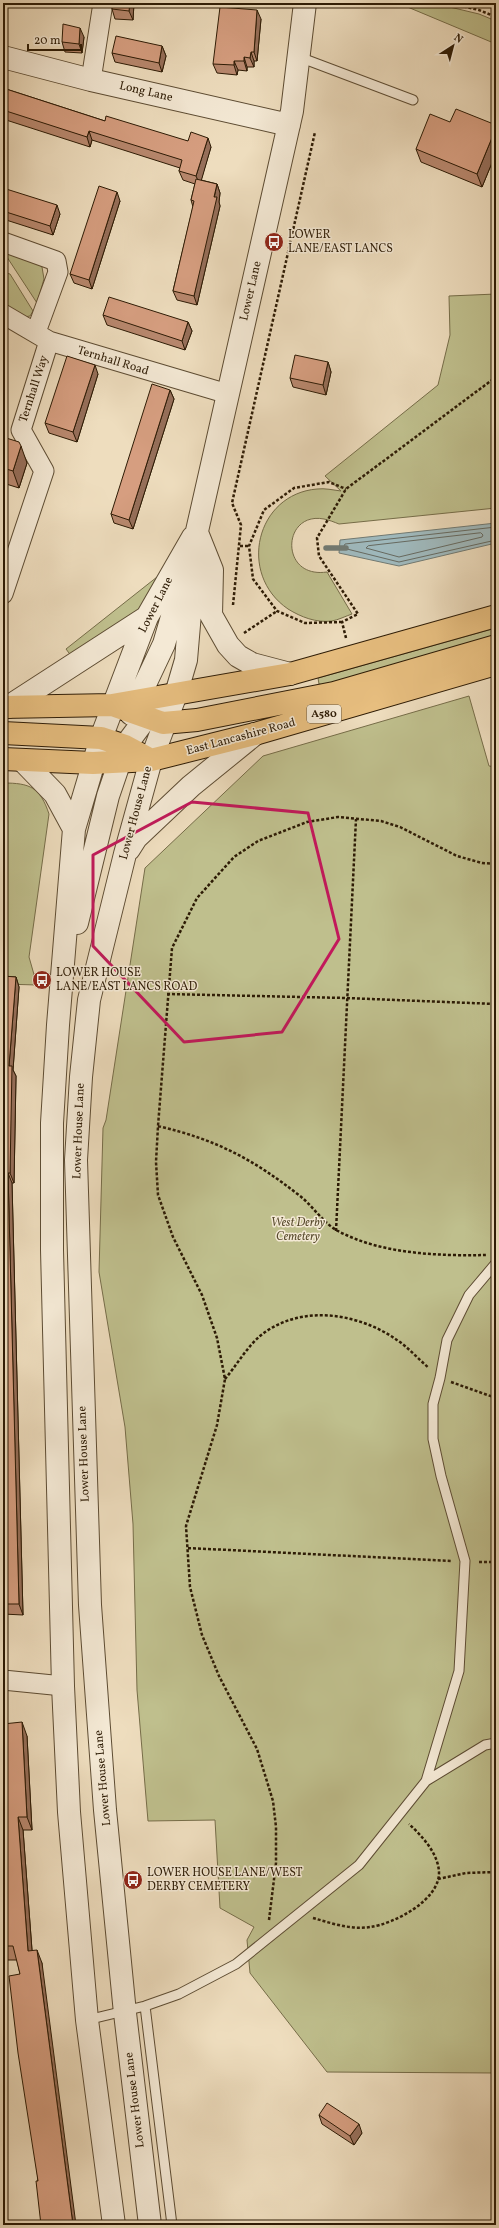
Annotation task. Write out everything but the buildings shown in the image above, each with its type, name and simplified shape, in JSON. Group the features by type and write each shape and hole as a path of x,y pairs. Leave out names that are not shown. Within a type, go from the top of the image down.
{"highway":[{"path":"138,712 176,694 290,674 496,616"},
{"path":"5,707 138,712 197,720 334,693 496,646"},
{"name":"East Lancashire Road","path":"151,760 255,734 496,664"},
{"path":"3,733 116,747 151,760"},
{"path":"13,760 93,763 116,747"}],"street":[{"path":"92,80 102,3"},
{"name":"Lower Lane","path":"176,694 186,660 197,531 289,125 305,3"},
{"name":"Long Lane","path":"3,56 92,80 289,125"},
{"name":"Ternhall Way","path":"3,242 56,261 58,272 21,430 44,471 3,594"},
{"name":"Ternhall Road","path":"3,314 42,336 228,394"},
{"path":"197,531 212,570 211,615 228,645 238,656 252,664 290,674"},
{"path":"116,747 138,712 164,644 197,531"},
{"name":"Lower Lane","path":"138,712 147,617 197,531"},
{"path":"5,707 147,617"},
{"name":"Lower House Lane","path":"61,989 108,796 116,747 138,712 176,694"},
{"name":"Lower House Lane","path":"138,712 151,760 125,854 89,1000 81,1077 76,1160 79,1315 90,1605 105,1810 135,2010 150,2225"},
{"path":"125,854 136,838 191,786 255,734"},
{"path":"13,760 55,794 74,829"},
{"name":"Lower House Lane","path":"93,763 74,829 52,1123 52,1250 63,1686 69,1812 87,2020 114,2225"},
{"path":"3,1680 63,1686"}],"lane":[{"path":"299,56 413,100"},
{"path":"426,1781 459,1671 465,1561 441,1476 433,1439 433,1404 440,1378 447,1340 469,1295 496,1262"},
{"path":"87,2020 135,2010 179,1994 236,1964 269,1939 359,1865 426,1781 485,1745 496,1743"},
{"path":"135,2010 172,2225"}],"path":[{"path":"449,3 479,10 496,17"},
{"path":"233,607 241,525 232,502 316,132"},
{"path":"346,489 329,482 294,488 264,510 249,546 253,578 277,611 305,623 342,622 358,614 319,556 317,538 346,489 496,378"},
{"path":"240,546 249,546"},
{"path":"239,632 241,636 277,611"},
{"path":"339,640 346,638 342,622"},
{"path":"269,1939 268,1924 274,1889 276,1863 276,1827 273,1801 257,1749 219,1676 202,1636 190,1586 186,1526 217,1425 225,1379 217,1338 202,1295 173,1237 158,1195 156,1162 158,1126 167,994 172,948 197,898 234,857 258,841 307,822 338,817 382,821 400,827 457,856 496,864"},
{"path":"336,1231 346,998 356,818"},
{"path":"167,994 346,998 496,1004"},
{"path":"158,1126 212,1141 244,1157 275,1176 302,1198 336,1231 365,1243 406,1251 489,1255"},
{"path":"225,1379 259,1337 282,1322 306,1316 336,1316 363,1322 397,1340 440,1378 496,1398"},
{"path":"188,1548 496,1562"},
{"path":"299,1914 350,1928 369,1927 384,1924 402,1916 420,1904 436,1888 439,1871 425,1839 399,1815"},
{"path":"438,1880 466,1873 496,1872"}],"highlighted area":[{"path":"192,802 308,813 339,939 282,1032 184,1042 93,946 93,855"}],"green space":[{"path":"398,3 433,3 479,14 496,21 496,44"},
{"path":"3,251 37,263 42,267 44,279 37,303"},
{"path":"3,272 10,274 33,311 30,316 24,317 3,307"},
{"path":"496,294 496,508 339,524 330,520 310,519 300,525 294,534 292,545 294,556 300,566 311,571 327,572 352,614 334,620 320,621 303,617 288,609 272,594 262,576 259,557 260,538 268,520 280,505 296,494 317,489 341,491 325,476 438,385 450,335 449,296"},
{"path":"157,577 145,601 136,613 72,657 66,649"},
{"path":"496,628 496,643 337,688 319,684 318,678"},
{"name":"West Derby Cemetery","path":"469,696 489,766 496,767 496,2073 327,2072 250,1973 247,1940 254,1927 220,1908 215,1820 148,1821 137,1690 133,1524 125,1427 99,1272 103,1128 106,1120 145,868 263,756"},
{"path":"3,783 20,784 33,788 42,798 49,814 29,957 37,985 3,984"}],"water":[{"path":"496,523 496,543 399,566 339,553 340,540"}],"waterway":[{"path":"326,548 346,548"}],"place":[{"name":"LOWER LANE/EAST LANCS","path":"274,242"},
{"name":"LOWER HOUSE LANE/EAST LANCS ROAD","path":"42,980"},
{"name":"LOWER HOUSE LANE/WEST DERBY CEMETERY","path":"133,1880"}]}
